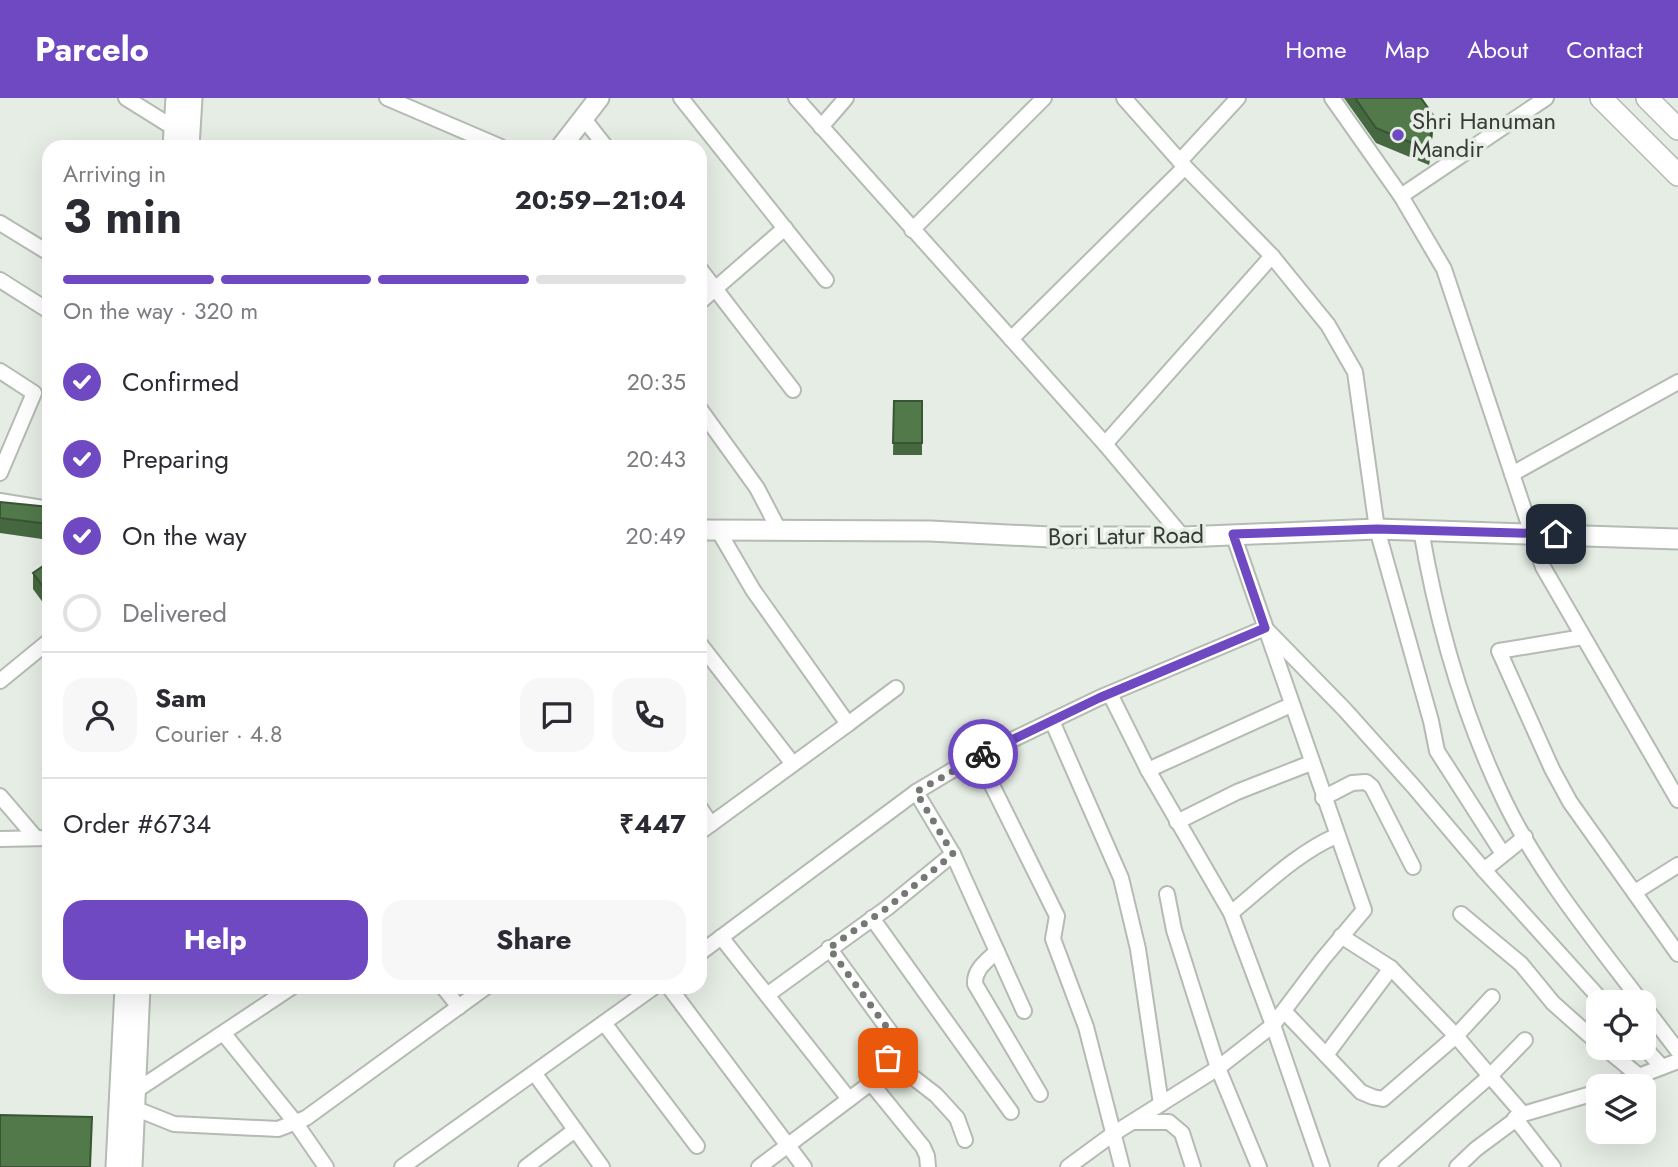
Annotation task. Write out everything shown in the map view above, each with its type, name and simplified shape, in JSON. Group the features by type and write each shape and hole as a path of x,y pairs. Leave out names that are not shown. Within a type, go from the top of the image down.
{"highway":[{"path":"1601,98 1678,174"},
{"path":"1647,98 1678,129"}],"main road":[{"path":"173,137 176,98"},
{"path":"189,140 192,98"},
{"path":"567,140 599,98"},
{"name":"Bori Latur Road","path":"709,530 930,531 1049,537 1183,537 1377,529 1678,539"},
{"path":"116,1167 125,994"},
{"path":"132,1167 140,994"}],"street":[{"path":"126,98 173,137"},
{"path":"387,98 485,140"},
{"path":"681,98 826,280"},
{"path":"796,98 1105,443 1183,537"},
{"path":"821,127 846,98"},
{"path":"912,230 1044,98"},
{"path":"1124,98 1272,256 1328,325 1355,372 1377,529 1437,751 1503,854"},
{"path":"1011,339 1183,164 1238,98"},
{"path":"1332,98 1401,196 1444,269 1543,567 1676,794"},
{"path":"1401,196 1546,98"},
{"path":"584,119 600,140"},
{"path":"0,223 42,249"},
{"path":"707,295 785,228"},
{"path":"1105,443 1272,256"},
{"path":"707,279 793,390"},
{"path":"0,280 42,307"},
{"path":"0,371 34,393 0,473"},
{"path":"1512,474 1678,382"},
{"path":"707,419 757,488 780,532"},
{"path":"0,501 42,508"},
{"path":"709,530 848,723"},
{"path":"1421,530 1449,658 1504,801 1544,870 1633,990"},
{"path":"1068,1167 1113,1133 1218,1068 1273,1025 1364,910 1233,534"},
{"path":"707,948 916,792 978,757 1052,721 1265,628"},
{"path":"1265,628 1388,758 1592,990"},
{"path":"1583,636 1499,651 1564,791 1678,954"},
{"path":"0,681 42,647"},
{"path":"707,652 793,764"},
{"path":"707,827 896,688"},
{"path":"1110,694 1148,770 1231,914 1322,1167"},
{"path":"1148,770 1291,705"},
{"path":"1052,721 1121,878 1136,939 1161,1104"},
{"path":"978,757 1057,916 1053,939 1086,1027 1122,1167"},
{"path":"1177,822 1237,792 1311,763"},
{"path":"1323,798 1352,783 1366,782 1372,787 1413,867"},
{"path":"916,792 953,854 1024,1011"},
{"path":"0,796 42,838"},
{"path":"1231,914 1290,865 1320,843 1336,836"},
{"path":"1484,870 1525,837"},
{"path":"0,839 42,838"},
{"path":"766,995 872,918 953,854"},
{"path":"1635,892 1678,865"},
{"path":"1167,894 1174,930 1218,1068 1259,1167"},
{"path":"1461,914 1521,964 1535,985 1586,1032"},
{"path":"872,918 1011,1112"},
{"path":"1341,936 1391,968 1456,1036 1490,1076 1553,1167"},
{"path":"721,937 849,1099"},
{"path":"829,948 891,1033 884,1040 888,1058 936,1095 957,1118 965,1140"},
{"path":"997,951 978,969 974,977 975,984 1040,1094"},
{"path":"1326,1055 1391,968"},
{"path":"282,994 134,1100 174,1124 278,1129 306,1118 477,994"},
{"path":"449,994 459,1007"},
{"path":"411,1164 644,994"},
{"path":"674,994 804,1167"},
{"path":"1284,1011 1362,1092 1383,1099 1456,1036 1492,997"},
{"path":"1656,1021 1678,1051"},
{"path":"604,1023 697,1146"},
{"path":"224,1034 295,1122 326,1167"},
{"path":"1386,1167 1490,1076 1525,1040"},
{"path":"1620,1060 1637,1074"},
{"path":"1656,1060 1662,1067"},
{"path":"1644,1074 1678,1061"},
{"path":"759,1167 896,1064"},
{"path":"535,1074 601,1167"},
{"path":"871,1083 923,1147 928,1167"},
{"path":"1463,1165 1519,1116 1586,1095"},
{"path":"1132,1122 1169,1122 1182,1133 1193,1167"},
{"path":"526,1167 575,1130"}],"building":[{"path":"1355,98 1421,98 1433,115 1429,150 1376,128"},
{"path":"894,401 922,401 922,443 893,443"},
{"path":"0,502 42,506 42,523 0,518"},
{"path":"42,567 42,585 33,573"},
{"path":"0,1115 92,1117 90,1167 0,1167"}],"way so far":[{"path":"888,1058 884,1040 891,1033 829,948 887,908 953,854 916,792 983,754"}],"place":[{"name":"Shri Hanuman Mandir","path":"1398,135"}],"route":[{"path":"983,754 1099,698 1265,628 1233,534 1377,529 1556,534"}]}
